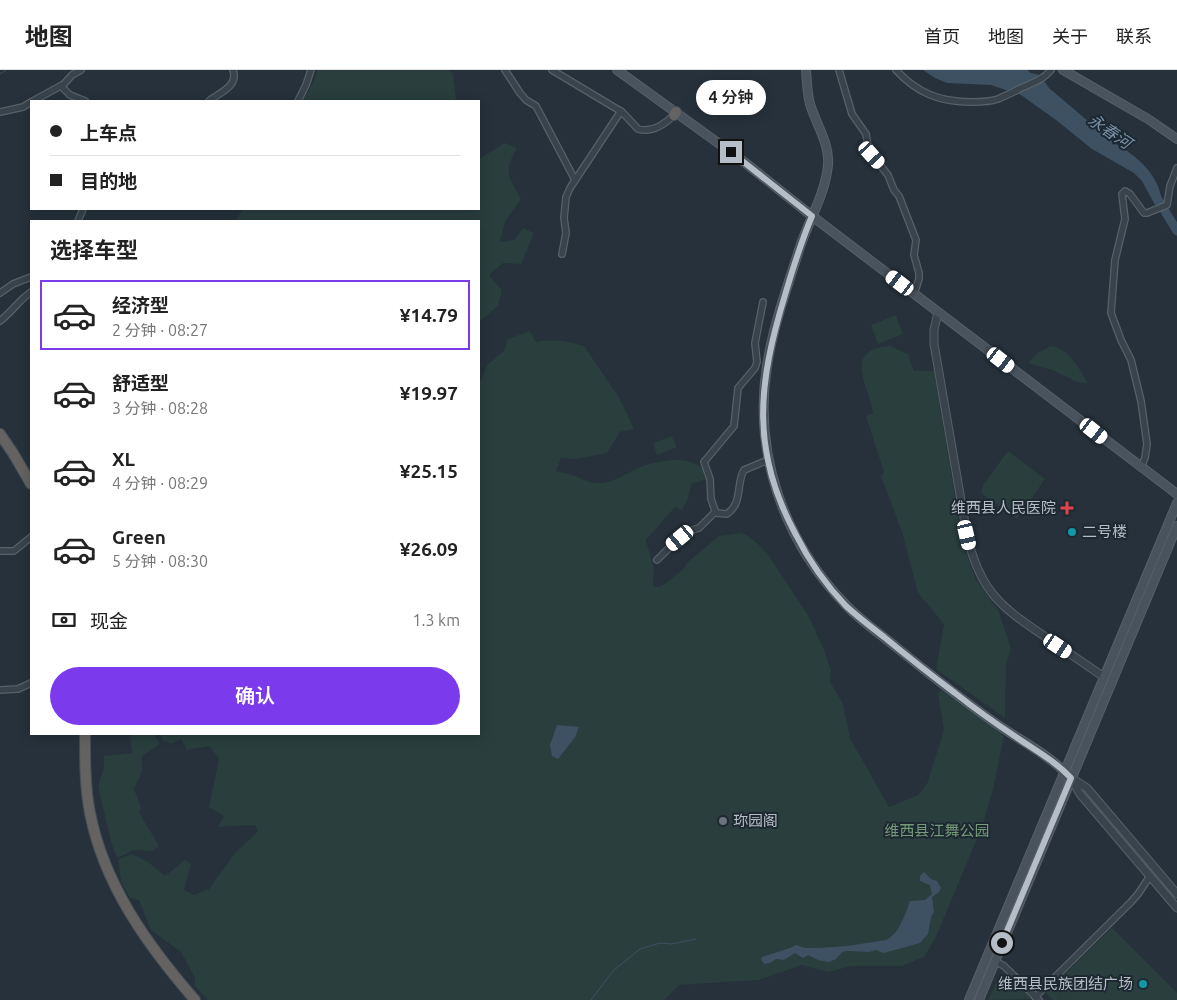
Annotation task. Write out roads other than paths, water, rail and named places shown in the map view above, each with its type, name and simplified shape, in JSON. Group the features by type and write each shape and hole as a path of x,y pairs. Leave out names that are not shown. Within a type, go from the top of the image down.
{"highway":[{"path":"0,434 14,453 30,482"},
{"path":"85,735 90,812 96,837 108,870 142,933 170,971 195,1000"}],"main road":[{"path":"611,70 675,113"},
{"path":"617,70 1177,494"},
{"path":"806,70 810,104 828,155 825,186 812,216 776,323 764,384 763,418 768,460 778,496 798,540 817,570 848,607 983,715 1065,771 1071,778"},
{"path":"1063,70 1148,119 1177,139"},
{"path":"969,1000 1177,503"},
{"path":"979,1000 1177,526"}],"street":[{"path":"36,100 61,86 72,75 81,70"},
{"path":"210,100 230,86 234,77 233,70"},
{"path":"298,100 311,70"},
{"path":"505,70 526,100 536,106 575,180"},
{"path":"552,70 621,111 642,131 659,127 666,123 675,113"},
{"path":"839,70 852,114 866,134 872,155 888,175 916,240 914,255 920,279 914,294"},
{"path":"896,70 913,86 933,97 967,102 988,102 1043,78 1051,70"},
{"path":"61,86 70,95 82,100"},
{"path":"0,112 23,107 30,103"},
{"path":"562,254 566,233 564,218 566,197 575,180 621,111"},
{"path":"1141,466 1145,458 1147,444 1141,401 1131,360 1121,340 1110,309 1115,260 1126,220 1123,192 1130,194 1144,213 1148,214 1167,205 1170,186 1177,168"},
{"path":"0,293 13,284 30,277"},
{"path":"0,321 30,293"},
{"path":"763,302 755,343 757,362 755,368 738,388 734,426 704,462 710,479 711,499 715,512 720,515 731,512 739,495 740,478 744,470 768,460"},
{"path":"938,312 934,330 934,344 967,535 980,575 993,595 1012,615 1104,677"},
{"path":"657,560 689,531 699,528 715,512"},
{"path":"0,551 14,551 24,545 30,538"},
{"path":"0,690 18,689 30,683"},
{"path":"1071,778 1080,794 1177,908"},
{"path":"1071,778 1087,788 1177,894"},
{"path":"995,961 1004,966 1037,998 1131,902 1150,876"}],"water":[{"path":"923,70 1027,70 1040,75 1049,88 1114,143 1146,167 1152,174 1162,202 1155,205 1142,181 1134,173 1092,149 1021,95 991,85 947,83"},
{"path":"557,725 579,727 575,737 558,759 552,756 550,745"},
{"path":"924,872 931,879 937,881 941,888 932,897 934,912 931,917 928,934 920,943 884,953 876,950 869,952 842,952 836,959 829,962 818,960 808,955 803,958 795,953 784,960 776,959 770,963 764,964 761,959 796,945 805,948 820,948 886,940 898,929 910,901 925,900 932,894 930,885 920,881 920,876"}],"waterway":[{"path":"0,74 6,70"},
{"name":"永春河","path":"1154,193 1177,231"},
{"path":"591,1000 613,971 640,949 660,943 672,944 696,939"}],"place":[{"name":"维西县人民医院","path":"1067,508"},
{"name":"二号楼","path":"1072,532"},
{"name":"珎园阁","path":"723,821"},
{"name":"维西县民族团结广场","path":"1143,984"}],"park label":[{"name":"维西县江舞公园","path":"937,831"}]}
